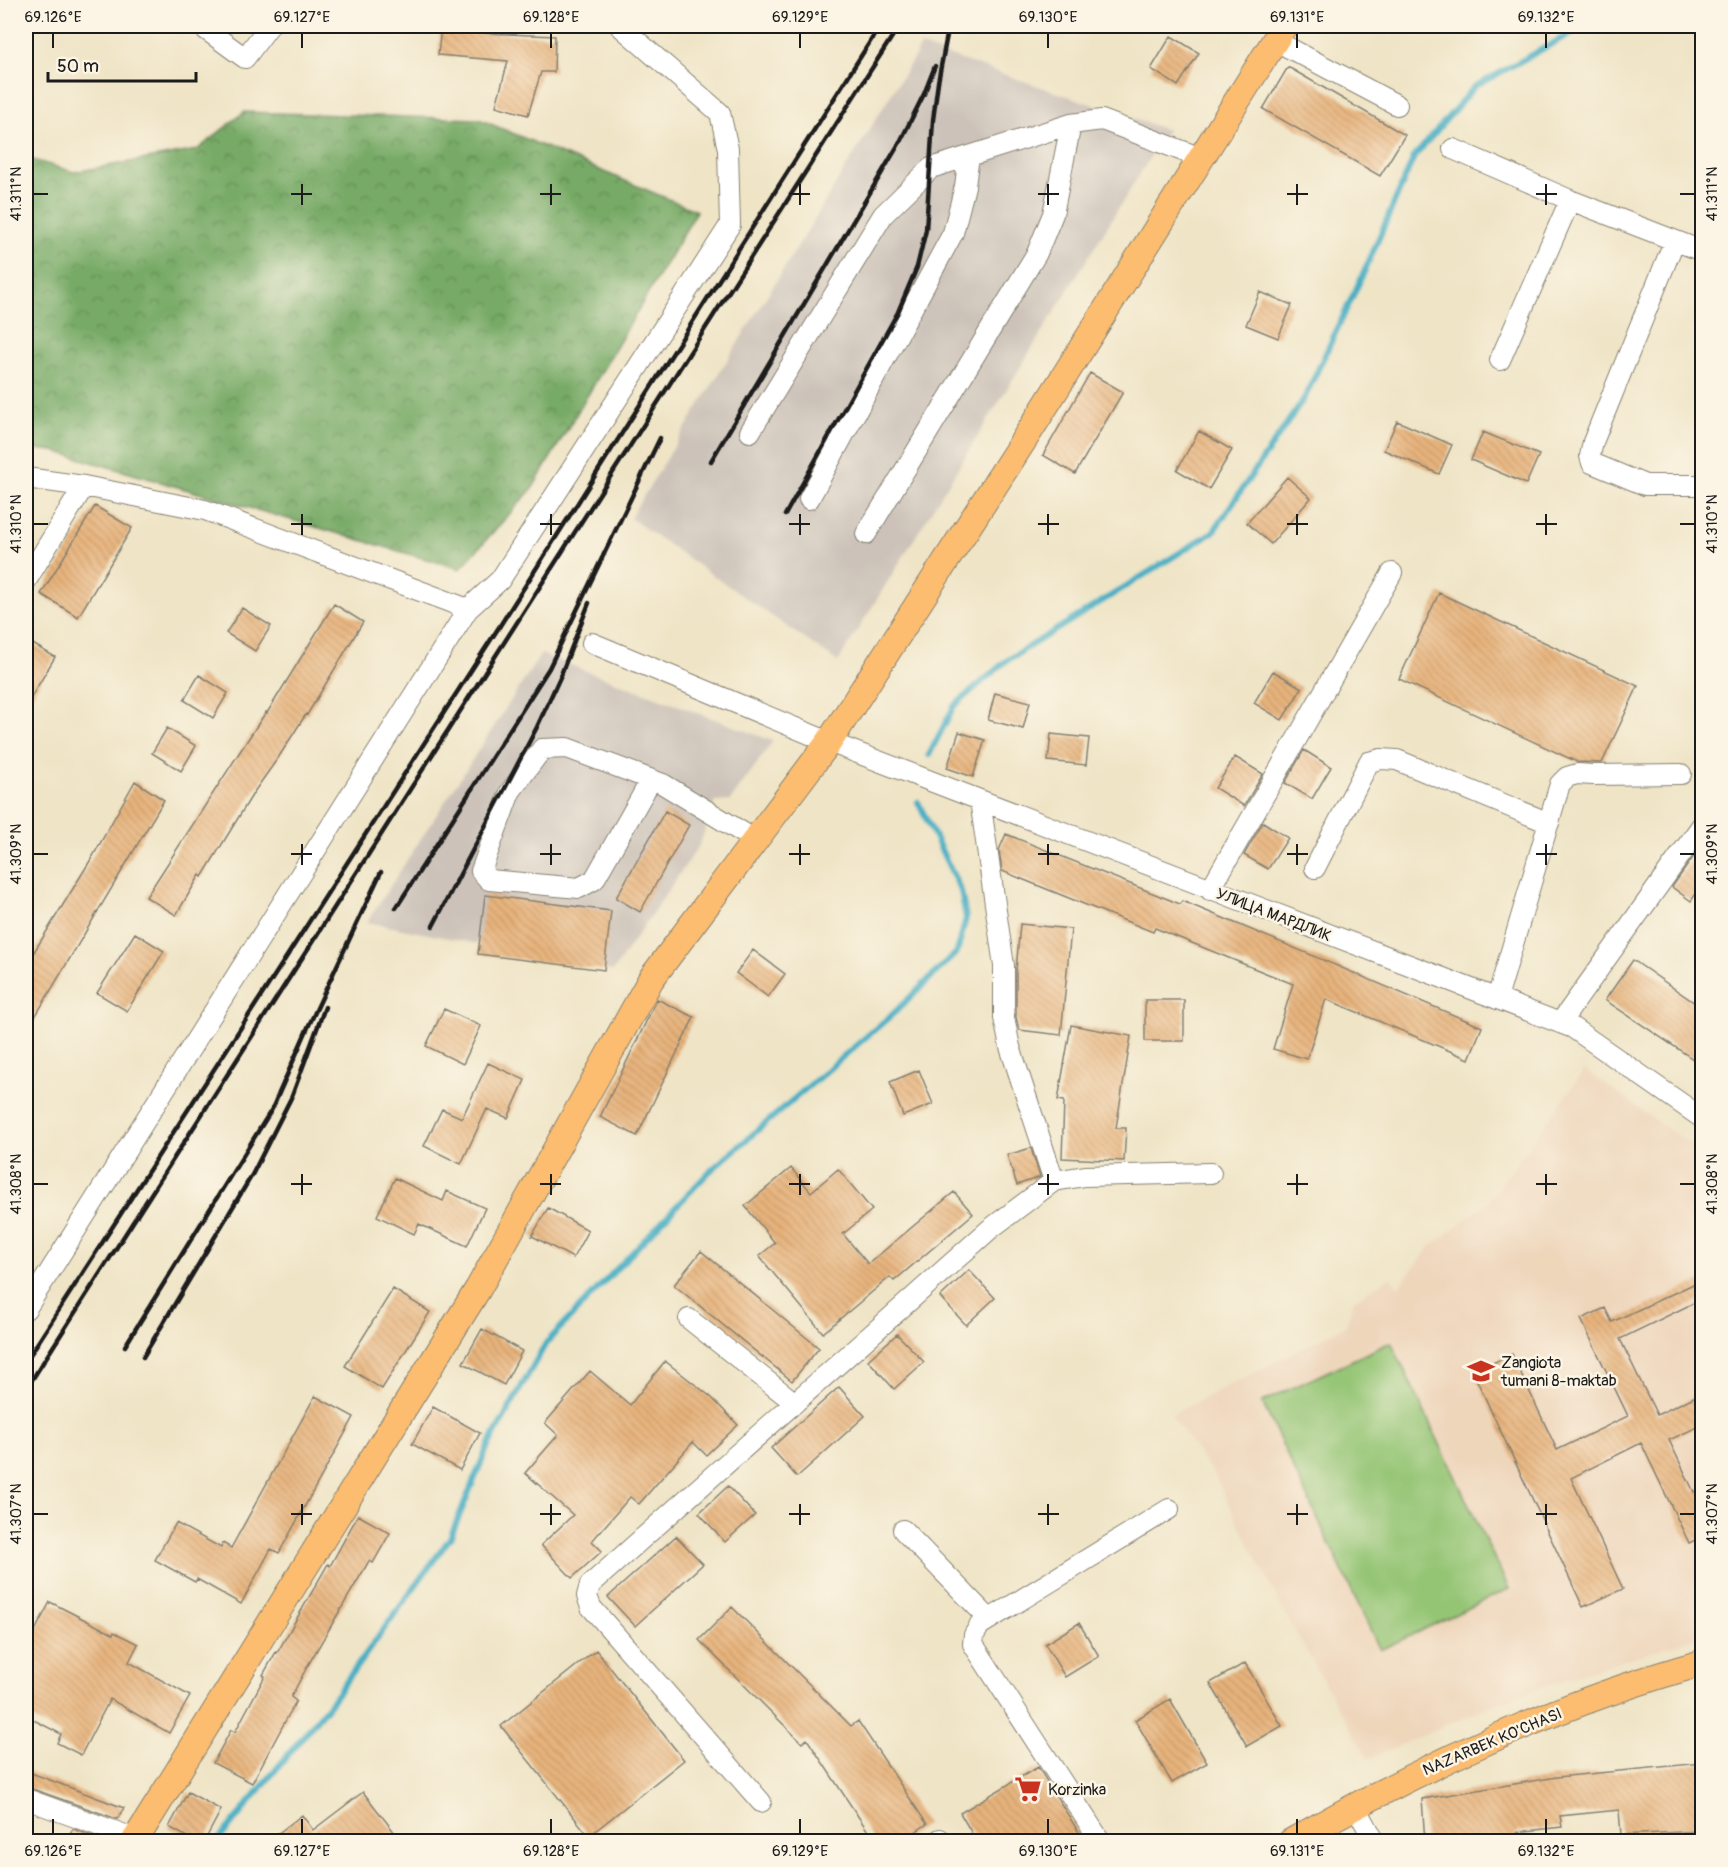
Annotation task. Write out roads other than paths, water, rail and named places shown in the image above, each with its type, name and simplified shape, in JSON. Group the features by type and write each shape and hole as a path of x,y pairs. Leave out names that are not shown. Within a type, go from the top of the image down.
{"main road":[{"path":"135,1840 478,1289 651,980 829,742 1031,429 1279,33"},
{"name":"NAZARBEK KO'CHASI","path":"1291,1842 1355,1804 1454,1755 1621,1688 1702,1663"}],"street":[{"path":"201,26 245,58 269,26"},
{"path":"26,1309 468,609 500,579 730,225 728,148 720,113 620,26"},
{"path":"1279,33 1397,105"},
{"path":"750,432 883,215 931,168 1071,124 1102,120 1201,158"},
{"path":"866,534 1037,254 1053,214 1071,124"},
{"path":"1453,148 1570,200 1702,251"},
{"path":"809,499 953,233 965,186 969,156"},
{"path":"1500,360 1570,200"},
{"path":"1674,242 1593,442 1590,456 1592,463 1645,485 1702,485"},
{"path":"26,478 84,486 205,510 468,609"},
{"path":"26,581 84,486"},
{"path":"1210,890 1392,573"},
{"name":"УЛИЦА МАРДЛИК","path":"592,643 829,742 1573,1028 1702,1118"},
{"path":"651,780 594,880 579,888 489,879 481,871 510,792 542,750 567,748 663,784 755,840"},
{"path":"1315,868 1370,762 1382,759 1397,760 1549,823"},
{"path":"1497,999 1560,784 1567,777 1577,774 1681,774"},
{"path":"980,800 1004,966 1004,1018 1010,1047 1054,1181"},
{"path":"1560,1023 1700,833"},
{"path":"761,1802 591,1607 587,1596 590,1585 990,1229 1054,1181 1085,1176 1211,1173"},
{"path":"689,1319 795,1402"},
{"path":"1101,1842 973,1644 974,1635 980,1625 989,1619 1169,1509"},
{"path":"903,1530 989,1619"},
{"path":"26,1799 135,1840"},
{"path":"1355,1804 1375,1842"}],"waterway":[{"path":"929,755 954,706 1006,661 1213,532 1305,397 1365,270 1414,157 1474,87 1584,26"},
{"path":"217,1842 331,1702 450,1538 488,1446 546,1343 709,1172 895,1012 957,952 966,918 961,891 918,802"}],"railway":[{"path":"26,1361 501,624 880,26"},
{"path":"26,1389 899,26"},
{"path":"785,515 898,312 917,267 926,230 933,120 938,82 947,35 951,26"},
{"path":"711,461 900,142 935,66"},
{"path":"396,908 549,668 660,438"},
{"path":"433,926 537,727 560,677 589,603"},
{"path":"125,1346 272,1109 381,872"},
{"path":"143,1357 252,1175 292,1096 325,1007"}],"place":[{"name":"Zangiota tumani 8-maktab","path":"1481,1371"},
{"name":"Korzinka","path":"1028,1789"}]}
